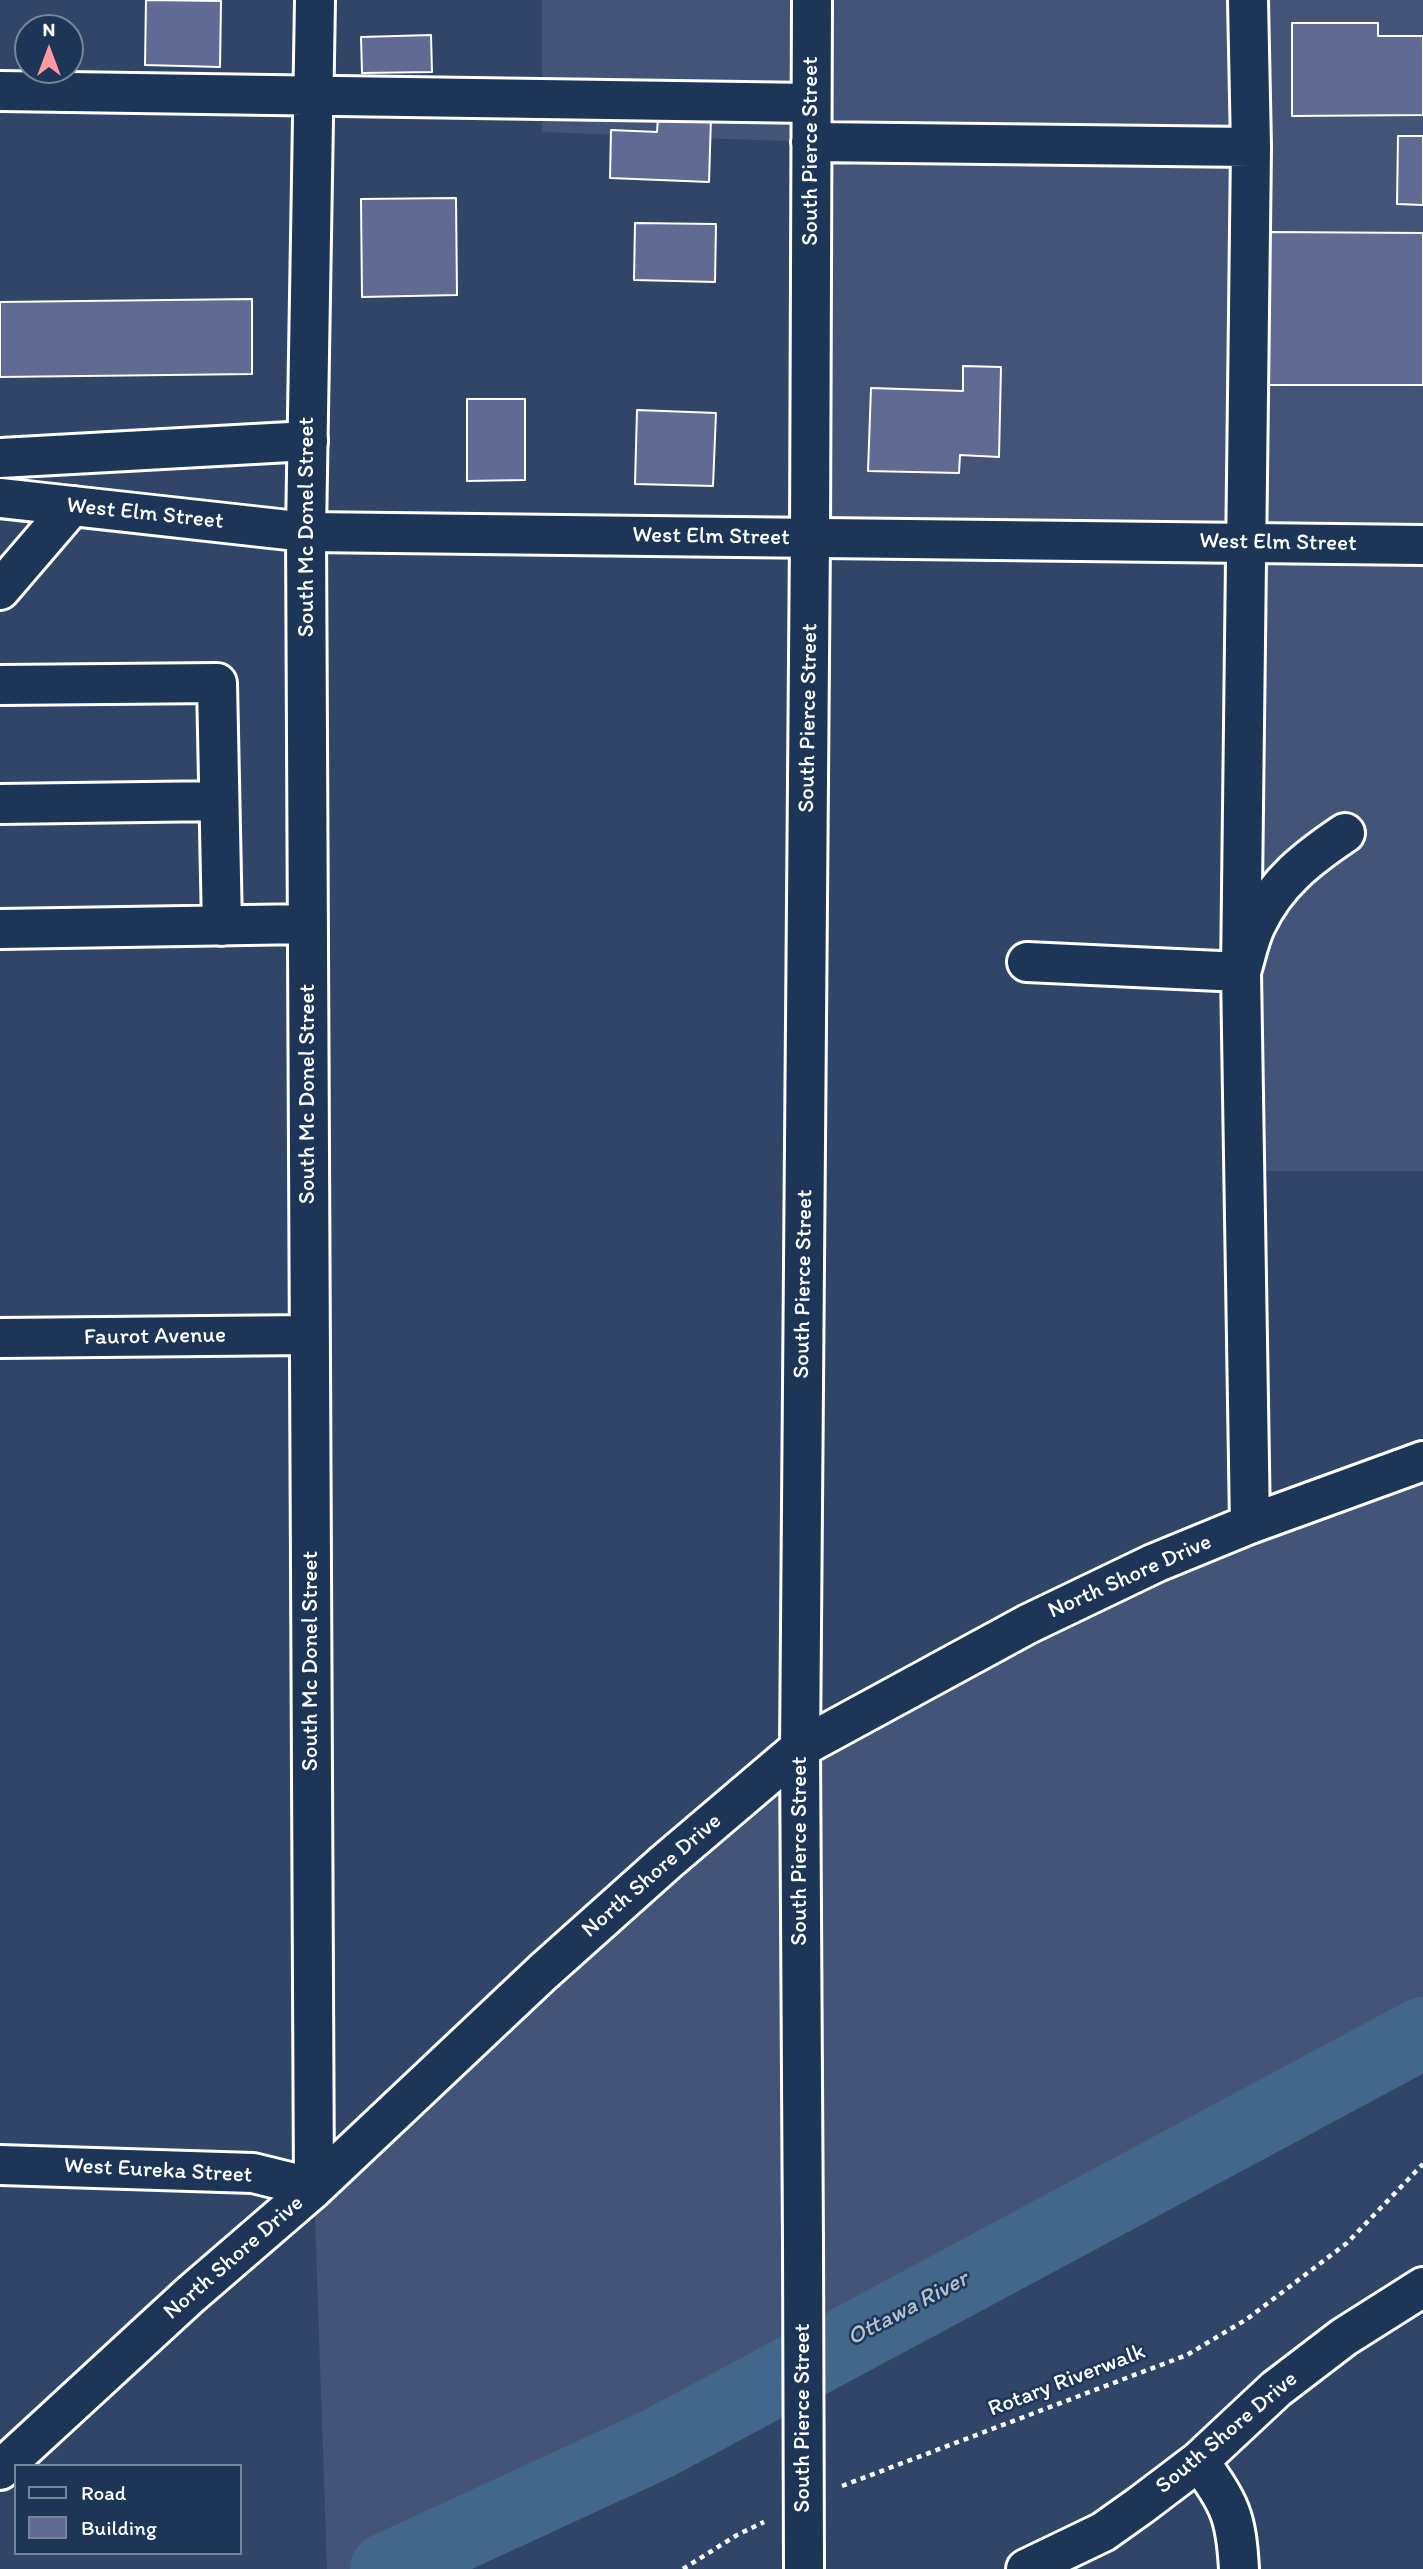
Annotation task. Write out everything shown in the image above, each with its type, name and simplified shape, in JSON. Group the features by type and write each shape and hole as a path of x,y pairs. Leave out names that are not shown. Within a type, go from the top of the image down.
{"street":[{"name":"South Mc Donel Street","path":"314,2188 306,532 316,0"},
{"name":"South Pierce Street","path":"804,2569 800,1748 812,0"},
{"path":"1248,0 1251,147 1241,972 1250,1524"},
{"path":"0,90 811,103"},
{"path":"811,142 1251,147"},
{"path":"0,458 308,441"},
{"name":"West Elm Street","path":"0,498 306,532 1423,545"},
{"path":"0,590 72,506"},
{"path":"0,685 216,683 222,926"},
{"path":"0,804 219,801"},
{"path":"1241,972 1255,926 1273,895 1303,862 1345,833"},
{"path":"0,929 308,924"},
{"path":"1027,962 1241,972"},
{"name":"Faurot Avenue","path":"0,1338 309,1335"},
{"name":"North Shore Drive","path":"0,2470 190,2295 314,2188 543,1972 666,1861 800,1748 1028,1624 1155,1563 1250,1524 1423,1461"},
{"name":"West Eureka Street","path":"0,2165 253,2173 314,2188"},
{"name":"South Shore Drive","path":"1026,2569 1103,2532 1199,2461 1276,2389 1345,2337 1423,2287"},
{"path":"1199,2461 1232,2512 1237,2533 1238,2569"}],"path":[{"name":"Rotary Riverwalk","path":"840,2487 1186,2355 1247,2319 1347,2243 1423,2164"},
{"path":"683,2569 737,2535 772,2519"}],"shaded area":[{"path":"542,0 1423,0 1423,1171 1244,1171 1247,543 810,538 811,142 542,132"},
{"path":"1423,1461 1423,2033 657,2444 386,2569 327,2569 314,2188 800,1748 1028,1624"}],"building":[{"path":"146,0 221,1 220,67 145,65"},
{"path":"1292,23 1378,23 1378,36 1423,36 1423,115 1292,116"},
{"path":"431,35 432,72 362,73 361,37"},
{"path":"658,117 711,118 709,182 610,178 611,130 657,132"},
{"path":"1398,136 1423,136 1423,205 1397,204"},
{"path":"456,198 457,295 362,297 361,199"},
{"path":"635,223 716,224 715,282 634,280"},
{"path":"1269,232 1423,233 1423,385 1268,385"},
{"path":"252,299 252,374 0,377 0,302"},
{"path":"963,366 1001,367 999,457 960,455 959,473 868,471 871,388 963,391"},
{"path":"467,399 525,399 525,480 467,481"},
{"path":"637,410 716,413 713,486 635,484"}],"waterway":[{"name":"Ottawa River","path":"386,2569 657,2444 1423,2033"}]}
